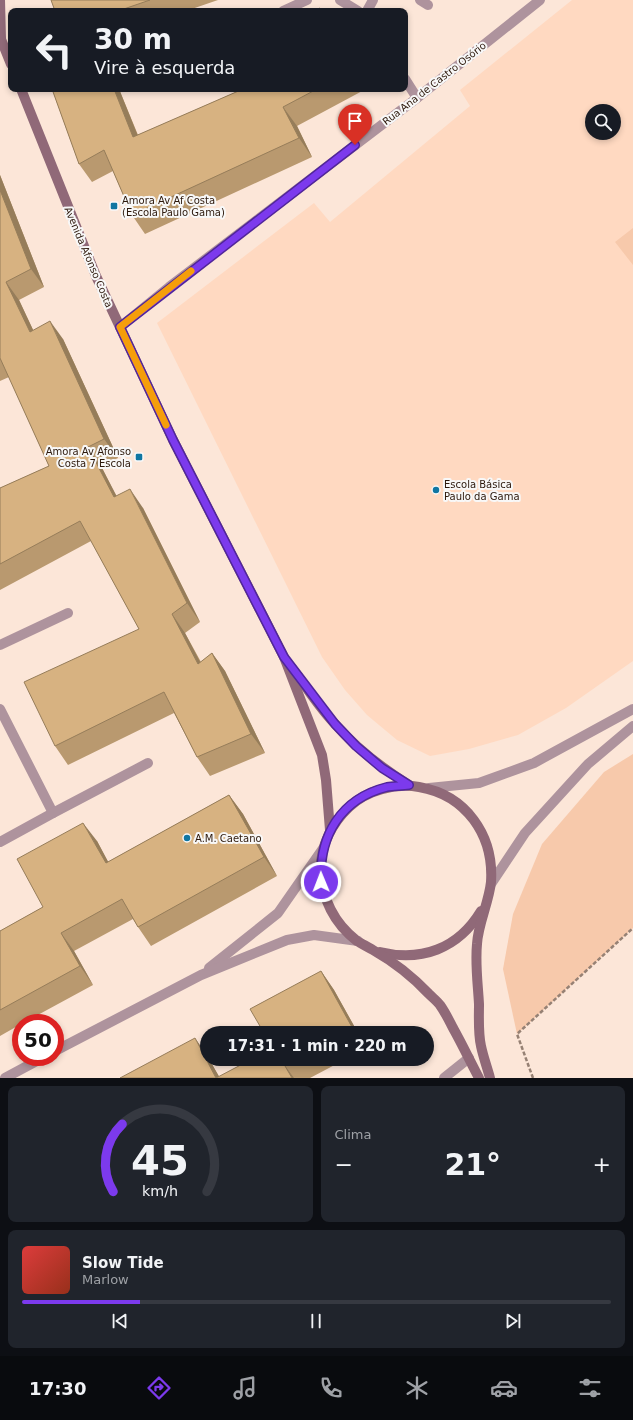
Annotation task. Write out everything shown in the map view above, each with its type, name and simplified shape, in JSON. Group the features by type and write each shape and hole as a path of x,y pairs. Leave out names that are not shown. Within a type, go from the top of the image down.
{"main road":[{"path":"0,0 0,38 8,57"},
{"name":"Avenida Afonso Costa","path":"22,92 96,276 173,440 284,657"},
{"path":"284,657 335,724 356,746 382,768 409,785"},
{"path":"284,657 322,755 326,780 330,830"},
{"path":"479,1078 440,1005 413,978 344,930 333,916 326,900 321,882 320,865 330,830 340,815 353,803 369,794 388,787 409,785 429,788 448,796 464,809 478,824 487,843 491,863 490,884 476,943 480,1044 490,1078"},
{"path":"374,950 391,955 409,956 427,954 443,948 461,937 475,921 485,904"}],"street":[{"path":"290,8 307,0"},
{"path":"340,0 353,8"},
{"name":"Rua Ana de Castro Osório","path":"120,327 169,287 417,98 540,0"},
{"path":"408,84 417,98"},
{"path":"0,645 68,613"},
{"path":"0,709 53,812"},
{"path":"429,788 479,783 534,764 633,709"},
{"path":"490,884 524,832 588,764 633,726"},
{"path":"0,842 53,812 148,763"},
{"path":"201,974 278,913 324,847"},
{"path":"64,1046 201,974 287,940 314,935 358,941"},
{"path":"444,1078 469,1058"},
{"path":"5,1078 27,1066"}],"path":[{"path":"534,1078 517,1034 633,928"}],"shaded area":[{"name":"Escola Básica Paulo da Gama","path":"572,0 633,0 633,661 566,708 518,735 469,749 430,756 397,740 367,715 345,690 322,657 157,323 314,203 330,222 470,106 460,90"},
{"path":"633,228 633,265 615,242"},
{"path":"633,754 633,928 517,1034 503,969 513,914 542,844 604,772"}],"building":[{"path":"51,0 150,0 127,8 54,8"},
{"path":"53,92 115,92 133,137 236,92 311,92 283,107 299,138 132,215 104,150 79,164"},
{"path":"0,190 31,269 6,282 30,332 50,321 104,439 88,447 114,497 130,489 187,603 172,614 198,664 212,653 251,734 197,757 164,692 55,746 24,682 139,629 80,521 0,564 0,488 49,466 0,358"},
{"path":"229,795 264,857 138,927 122,899 61,933 80,966 0,1010 0,931 43,907 17,859 83,823 106,863"},
{"path":"321,971 351,1026 260,1026 250,1009"},
{"path":"195,1038 200,1048 200,1066 210,1066 216,1078 120,1078"},
{"path":"239,1066 285,1066 292,1078 216,1078"}],"slow traffic":[{"path":"166,425 120,327 191,271"}],"place":[{"name":"Amora Av Af Costa (Escola Paulo Gama)","path":"114,206"},
{"name":"Amora Av Afonso Costa 7 Escola","path":"139,457"},
{"name":"Escola Básica Paulo da Gama","path":"436,490"},
{"name":"A.M. Caetano","path":"187,838"}],"route":[{"path":"321,882 320,865 324,847 330,830 340,815 353,803 369,794 388,787 409,785 382,768 356,746 335,724 284,657 173,440 120,327 169,287 355,145"}]}
